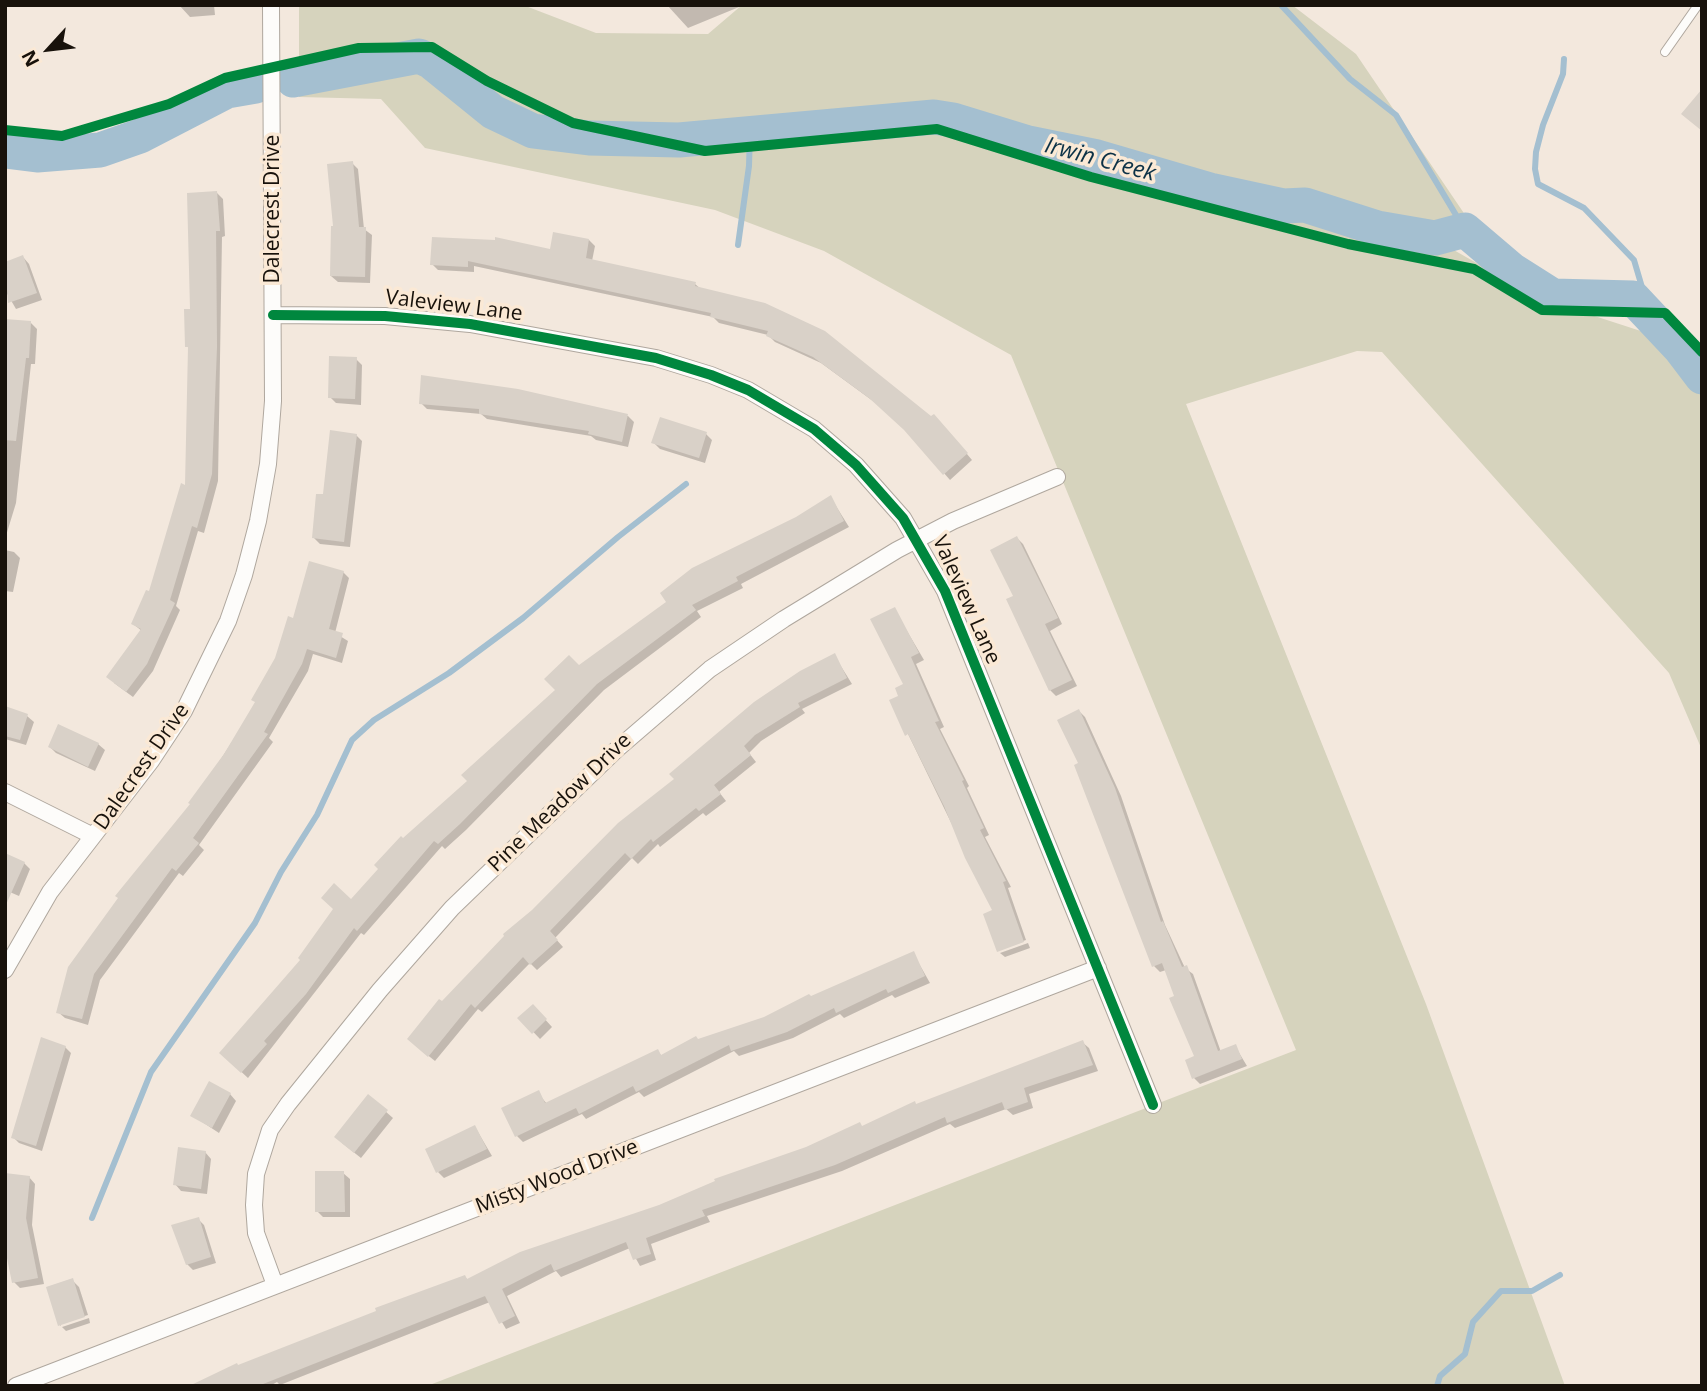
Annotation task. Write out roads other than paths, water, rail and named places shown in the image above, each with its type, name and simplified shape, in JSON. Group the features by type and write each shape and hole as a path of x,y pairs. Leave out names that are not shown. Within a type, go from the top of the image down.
{"street":[{"name":"Dalecrest Drive","path":"5,970 50,892 151,761 184,711 209,663 244,575 258,521 268,464 273,401 271,5"},
{"name":"Valeview Lane","path":"273,315 385,316 470,324 656,358 711,375 747,390 814,429 874,484 918,539 945,591 1153,1105"},
{"name":"Pine Meadow Drive","path":"275,1285 256,1233 256,1174 264,1144 288,1104 380,990 491,869 652,716 743,646 918,539 1057,477"},
{"path":"5,792 93,836"},
{"name":"Misty Wood Drive","path":"16,1386 1098,968"}],"lane":[{"path":"1665,51 1698,5"}],"waterway":[{"path":"1281,5 1350,79 1396,115 1465,230"},
{"name":"Irwin Creek","path":"293,80 419,56 430,61 493,112 533,131 589,138 679,140 934,117 953,120 1028,143 1097,157 1210,190 1284,206 1305,205 1377,228 1435,238 1465,230 1512,270 1553,296 1633,298 1680,348 1702,377"},
{"path":"1564,59 1563,74 1543,125 1536,152 1538,184 1584,208 1634,260 1644,294 1633,298"},
{"name":"Irwin Creek","path":"5,151 37,155 100,150 140,136 227,91 256,86"},
{"path":"738,245 749,166 750,133"},
{"path":"92,1218 151,1072 255,923 281,872 317,815 352,740 374,720 449,673 523,618 618,537 686,484"},
{"path":"1437,1386 1440,1376 1465,1354 1473,1322 1501,1291 1532,1291 1560,1275"}]}
